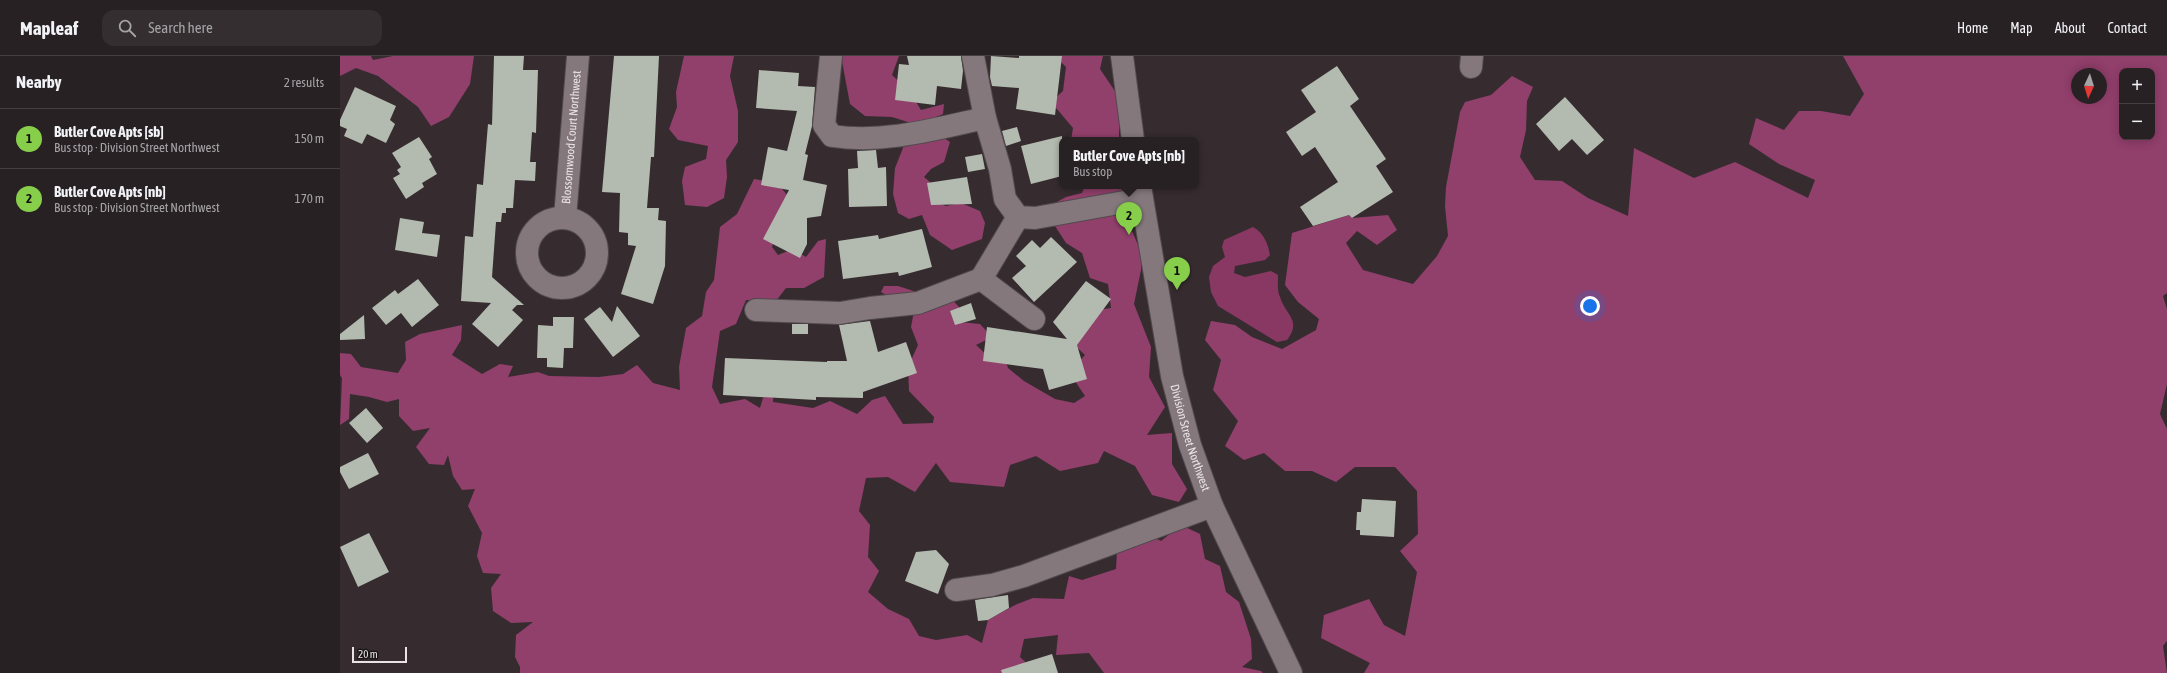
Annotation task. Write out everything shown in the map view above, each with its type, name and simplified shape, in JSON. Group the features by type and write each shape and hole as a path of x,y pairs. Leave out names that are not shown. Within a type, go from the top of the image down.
{"street":[{"name":"Blossomwood Court Northwest","path":"564,218 578,56"},
{"path":"831,56 824,125 832,136 864,138 900,136 985,118"},
{"path":"973,56 985,118 1000,168 1006,199 1018,217"},
{"path":"1122,56 1133,137"},
{"path":"1018,217 1035,218 1140,193"},
{"name":"Division Street Northwest","path":"1140,193 1172,376 1190,445 1212,506 1291,673"},
{"path":"756,310 840,313 918,303 981,279 1018,217"},
{"path":"981,279 1034,320"},
{"path":"956,590 992,585 1024,576 1212,506"}],"shaded area":[{"path":"340,56 371,56 373,60 393,56 474,56 470,84 449,117 431,126 418,107 378,76 356,68 340,76"},
{"path":"684,56 734,56 730,76 738,111 738,142 726,160 727,177 724,198 707,207 685,205 682,181 685,167 706,159 708,146 678,140 669,129 677,107 676,92"},
{"path":"841,56 899,56 892,75 910,92 921,110 944,104 943,114 922,123 950,142 944,162 931,169 924,177 943,193 939,203 946,206 961,203 980,211 985,223 982,239 952,250 930,235 922,215 909,219 898,213 893,194 895,168 903,148 896,126 911,123 892,117 865,116 850,104"},
{"path":"1055,56 1103,56 1100,69 1119,97 1119,137 1072,137 1073,128 1051,102 1063,91 1066,67"},
{"path":"1843,56 2167,56 2167,293 2163,296 2167,309 2167,384 2160,414 2167,429 2167,641 2163,646 2167,673 1364,673 1370,663 1321,638 1324,615 1369,599 1384,625 1405,636 1417,572 1400,551 1418,534 1417,491 1395,467 1355,467 1336,482 1312,471 1285,471 1264,453 1244,460 1225,446 1238,421 1213,390 1221,360 1205,340 1211,321 1235,325 1252,337 1282,349 1316,330 1319,319 1298,302 1285,285 1292,233 1349,215 1352,218 1388,215 1397,230 1377,245 1357,231 1346,243 1363,270 1413,284 1437,256 1448,236 1445,206 1446,187 1460,112 1465,102 1491,95 1512,76 1533,87 1527,101 1526,130 1520,157 1535,180 1562,181 1588,198 1628,216 1634,148 1694,178 1735,162 1808,198 1815,180 1779,164 1749,144 1756,118 1784,130 1799,111 1821,111 1850,116 1864,94"},
{"path":"754,179 777,183 788,196 772,247 778,255 793,249 806,257 818,241 826,239 824,277 804,288 786,288 776,301 746,300 736,324 720,331 712,387 720,404 745,399 760,408 768,381 774,382 773,402 813,408 830,401 857,414 872,400 885,396 903,424 933,423 934,417 909,391 908,367 918,345 911,327 914,311 881,292 884,286 898,286 929,296 943,290 959,307 960,322 980,324 992,337 976,345 988,356 1004,356 1008,368 1024,381 1055,399 1074,403 1085,396 1075,381 1073,368 1085,355 1069,340 1092,311 1111,308 1108,284 1090,278 1082,253 1066,243 1055,226 1053,204 1066,197 1082,193 1084,189 1128,189 1132,210 1129,224 1141,252 1141,270 1134,304 1151,347 1149,377 1165,407 1147,435 1172,433 1172,464 1187,489 1179,502 1152,495 1135,466 1104,451 1098,463 1060,471 1036,456 1010,465 1004,487 950,482 936,463 915,492 888,477 866,478 859,511 870,525 868,557 879,571 868,592 888,609 909,619 919,636 936,640 967,635 982,643 988,620 1015,605 1033,598 1064,599 1069,576 1082,580 1116,569 1117,551 1145,533 1161,541 1181,525 1200,534 1205,559 1220,566 1226,592 1239,602 1251,639 1252,659 1242,667 1261,671 1263,673 1104,673 1089,653 1056,655 1058,635 1024,639 1020,657 1037,673 520,673 520,667 515,657 516,635 533,622 511,623 493,611 491,588 501,574 483,573 477,556 482,533 468,506 475,489 462,490 453,476 448,455 444,465 429,464 416,447 430,428 413,431 399,416 399,399 387,402 350,394 349,419 340,425 342,378 340,375 340,353 351,354 361,367 398,373 406,360 405,342 420,334 462,325 461,340 452,355 482,374 500,364 513,366 508,377 538,372 549,376 599,377 623,374 637,365 653,383 680,390 679,367 686,328 702,316 706,292 714,280 720,227 737,214"},
{"path":"1253,227 1260,232 1265,239 1270,255 1265,260 1235,266 1234,273 1245,277 1271,271 1278,275 1279,295 1293,323 1293,328 1287,340 1277,342 1218,306 1211,292 1209,277 1213,266 1225,257 1222,247 1224,240"}],"building":[{"path":"494,56 524,56 523,70 538,70 536,133 532,132 530,162 536,162 535,181 515,180 513,208 506,208 506,213 502,213 501,222 496,222 492,277 524,305 517,305 512,310 523,320 498,347 472,324 491,303 461,301 465,236 473,237 477,184 483,185 488,124 492,125"},
{"path":"614,56 659,56 654,157 651,157 647,208 659,208 658,220 666,221 665,266 653,304 621,294 636,246 628,245 628,233 619,232 620,193 602,192"},
{"path":"907,56 961,56 963,71 961,89 937,86 935,105 895,100 899,64 909,65"},
{"path":"991,56 1019,58 1019,56 1062,56 1055,115 1016,109 1019,88 992,86 990,77"},
{"path":"1337,66 1359,99 1350,106 1386,159 1376,166 1393,192 1352,218 1349,215 1313,226 1300,207 1338,182 1315,147 1302,156 1286,132 1316,112 1301,90"},
{"path":"759,70 799,73 798,86 815,87 812,126 805,154 808,155 803,180 827,185 821,216 807,218 807,244 800,258 763,239 789,190 761,185 768,147 787,151 797,111 756,108"},
{"path":"355,87 396,106 390,120 395,124 386,143 367,134 362,144 344,136 347,129 340,126 340,120"},
{"path":"1565,97 1604,140 1587,155 1572,139 1559,151 1536,124"},
{"path":"1017,127 1021,141 1006,146 1002,131"},
{"path":"1062,136 1059,137 1059,177 1031,184 1021,146"},
{"path":"419,137 432,157 429,159 437,174 422,183 424,187 406,199 393,178 400,174 397,170 401,167 392,153"},
{"path":"876,150 878,168 886,167 887,206 849,207 848,169 858,168 857,151"},
{"path":"982,154 985,169 968,172 965,157"},
{"path":"967,177 972,204 931,205 927,183"},
{"path":"400,218 424,222 422,233 440,235 437,257 395,250"},
{"path":"922,229 932,267 899,276 898,272 843,279 838,241 878,235 879,239"},
{"path":"1051,237 1077,262 1034,302 1012,278 1026,266 1016,256 1032,240 1040,248"},
{"path":"418,279 439,305 412,327 401,313 386,325 372,308 395,290 398,294"},
{"path":"1086,281 1111,299 1077,345 1087,379 1049,390 1043,369 983,361 987,327 1067,339 1053,322"},
{"path":"971,303 976,319 955,325 950,311"},
{"path":"617,306 640,336 613,357 584,319 600,307 612,322"},
{"path":"364,315 365,339 340,340 340,334"},
{"path":"553,317 574,317 573,348 564,348 563,368 547,367 547,358 537,358 538,325 553,326"},
{"path":"870,321 878,352 906,342 917,373 863,392 863,398 816,397 816,400 723,395 725,358 827,362 847,361 839,325"},
{"path":"792,324 808,324 808,334 792,334"},
{"path":"366,408 383,428 367,443 349,423"},
{"path":"368,453 379,474 349,489 340,472 340,467"},
{"path":"1362,499 1396,501 1394,537 1360,535 1360,530 1356,530 1357,512 1361,512"},
{"path":"369,533 389,572 358,587 340,547"},
{"path":"936,550 949,564 938,594 905,581 916,552"},
{"path":"1008,595 1009,608 988,620 978,621 975,600"},
{"path":"1052,654 1058,673 1002,673 1001,670"}],"place":[{"name":"Butler Cove Apts [nb]","path":"1129,235"},
{"name":"Butler Cove Apts [sb]","path":"1177,290"}]}
